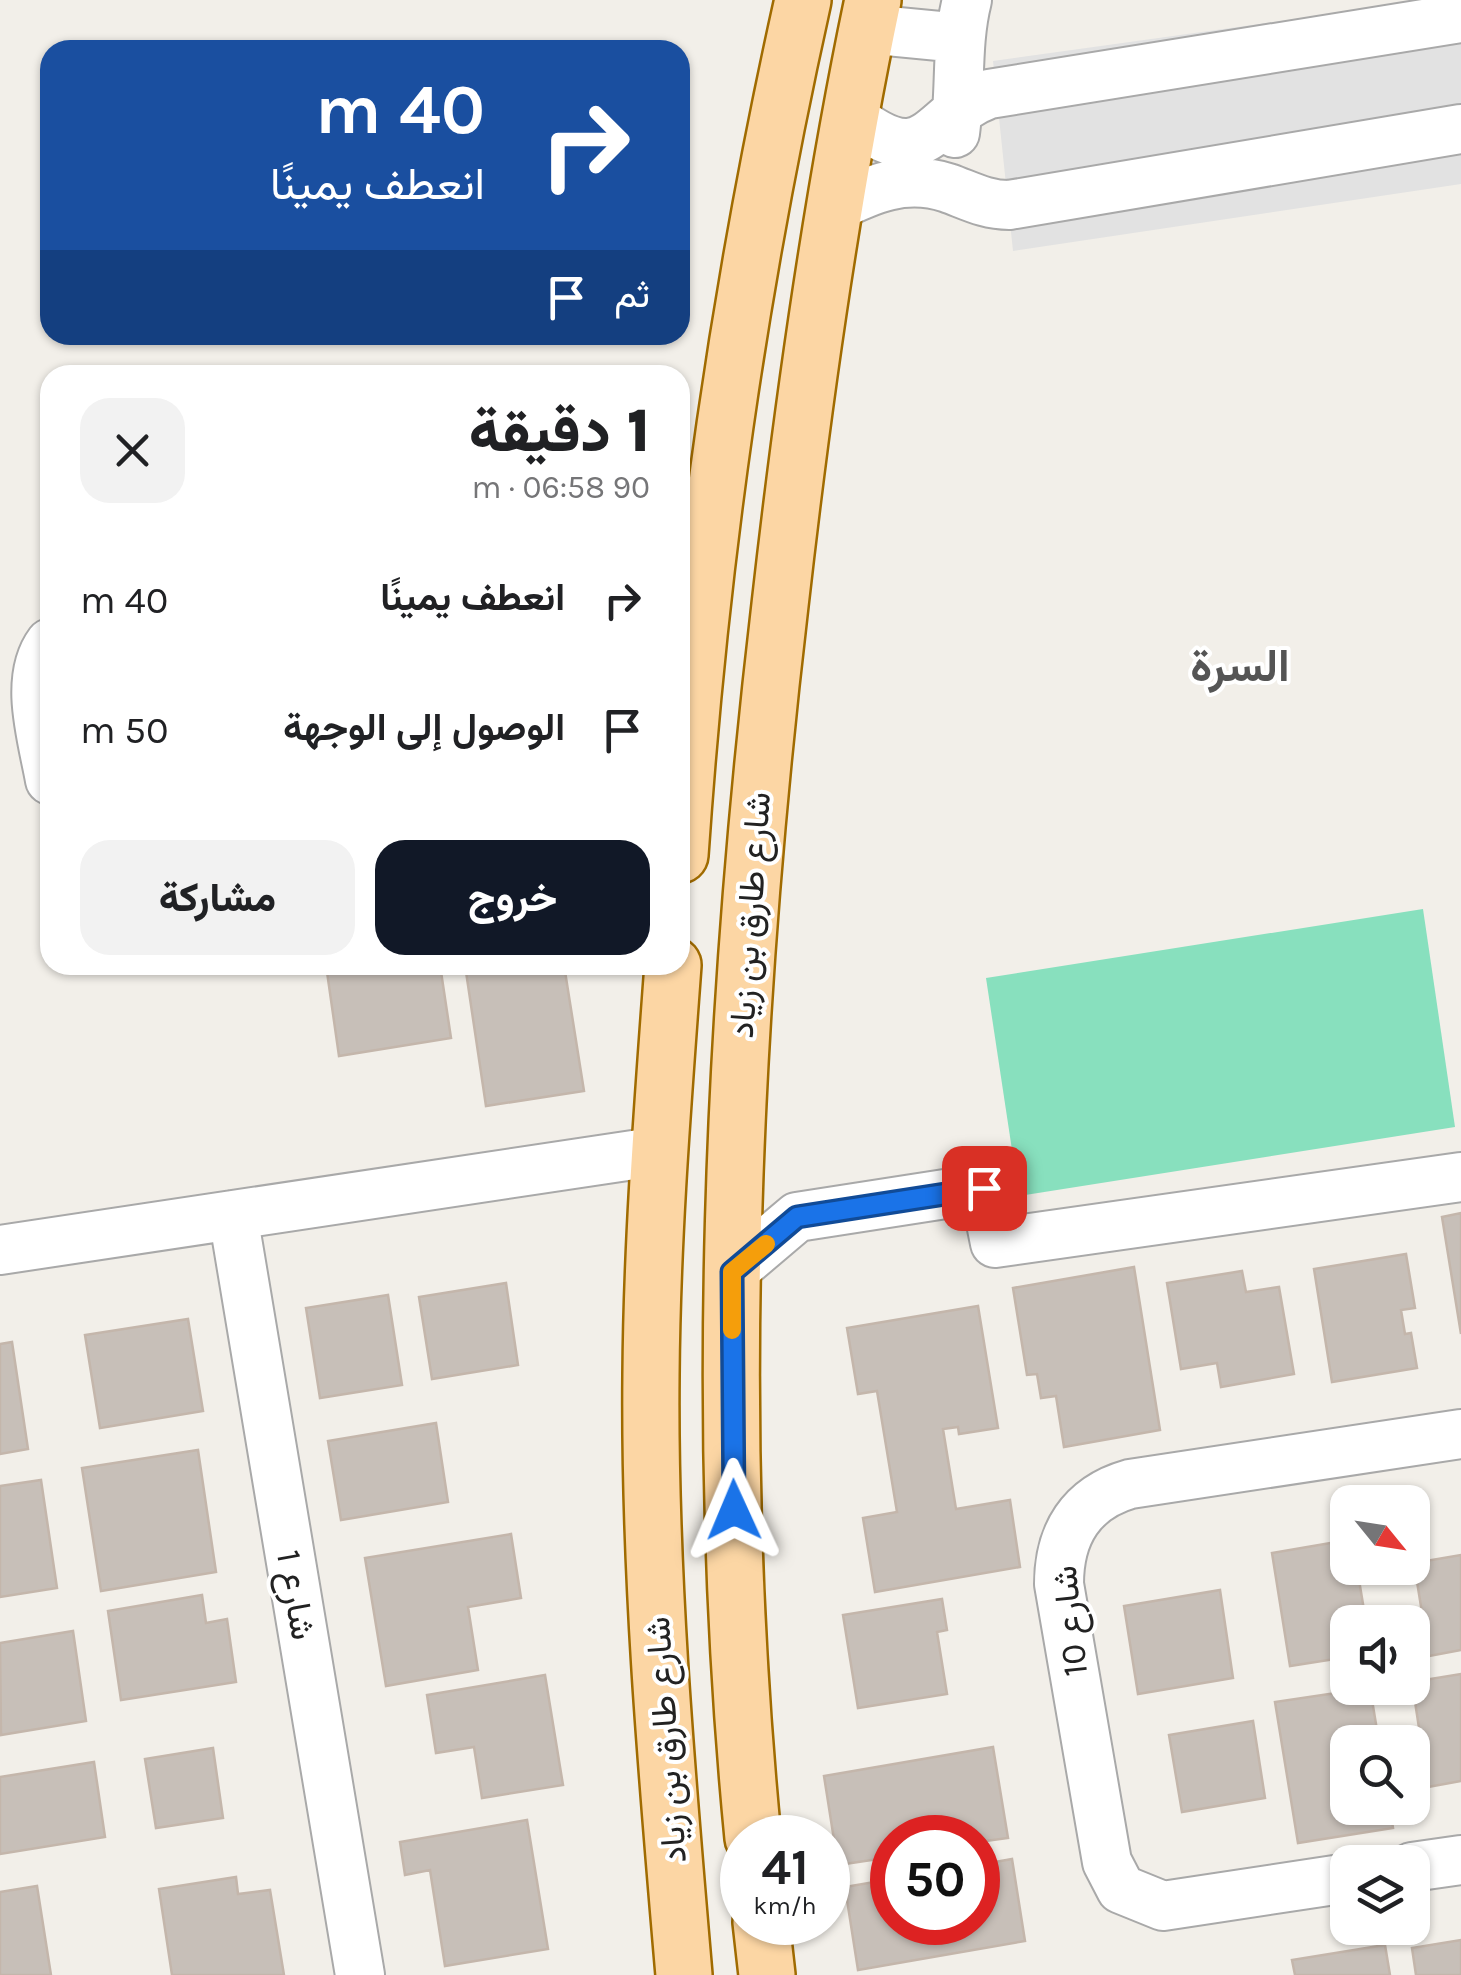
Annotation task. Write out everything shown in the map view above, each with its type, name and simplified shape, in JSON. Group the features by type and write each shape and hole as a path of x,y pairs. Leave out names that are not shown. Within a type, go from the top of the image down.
{"main road":[{"path":"690,617 693,545 761,187 802,0"},
{"name":"شارع طارق بن زياد","path":"751,1815 733,1478 732,1272 742,998 766,723 799,442 833,208 870,14"},
{"name":"شارع طارق بن زياد","path":"671,975 660,1151 652,1479 656,1605 684,1975"},
{"path":"652,1479 658,1497 671,1510 697,1516 722,1504 733,1478"},
{"path":"656,1605 666,1583 693,1568 723,1578 737,1606"},
{"path":"764,1945 767,1975"}],"street":[{"path":"870,14 964,19 955,158 966,190 977,201"},
{"path":"850,116 878,136 910,142 940,130 961,107 988,94 1461,18"},
{"path":"833,208 898,182 932,184 977,201 1010,204 1461,129"},
{"path":"40,675 40,713"},
{"path":"0,1250 660,1151"},
{"path":"732,1272 797,1217 984,1188 996,1242 1461,1176"},
{"name":"شارع 1","path":"232,1215 360,1975"},
{"name":"شارع 10","path":"1330,1881 1163,1906 1121,1889 1107,1862 1100,1825 1059,1584 1062,1547 1083,1509 1096,1497 1130,1484 1461,1434"},
{"path":"1430,1865 1461,1860"}],"green space":[{"path":"1423,909 1455,1127 1019,1196 986,978"}],"shaded area":[{"path":"1433,0 1461,0 1461,184 1013,251 993,61"}],"building":[{"path":"327,975 442,975 451,1038 339,1056"},
{"path":"466,975 566,975 584,1091 486,1106"},
{"path":"1461,1213 1461,1334 1442,1217"},
{"path":"1406,1254 1415,1308 1401,1310 1405,1334 1411,1333 1417,1368 1332,1382 1314,1269"},
{"path":"1134,1267 1160,1430 1064,1447 1056,1396 1041,1398 1037,1374 1027,1375 1013,1288"},
{"path":"1242,1271 1246,1292 1279,1287 1294,1374 1221,1387 1217,1363 1181,1369 1167,1283"},
{"path":"506,1283 518,1365 432,1379 419,1297"},
{"path":"388,1295 402,1385 320,1398 306,1308"},
{"path":"978,1306 998,1428 959,1434 958,1427 943,1429 956,1509 1010,1500 1020,1567 875,1592 863,1518 897,1512 877,1391 858,1394 847,1328"},
{"path":"188,1319 203,1411 100,1428 85,1335"},
{"path":"12,1342 28,1449 0,1454 0,1344"},
{"path":"436,1423 448,1502 341,1520 328,1441"},
{"path":"198,1450 216,1572 101,1591 82,1468"},
{"path":"41,1480 57,1588 0,1597 0,1486"},
{"path":"511,1534 521,1598 468,1607 478,1670 386,1686 365,1558"},
{"path":"1330,1543 1330,1585 1360,1585 1363,1605 1330,1605 1330,1660 1290,1666 1272,1553"},
{"path":"1461,1555 1461,1650 1430,1656 1430,1605 1421,1605 1418,1585 1430,1585 1430,1560"},
{"path":"1220,1590 1233,1678 1138,1694 1124,1606"},
{"path":"202,1595 206,1623 227,1619 236,1682 121,1700 108,1611"},
{"path":"942,1599 947,1630 937,1632 947,1694 858,1708 843,1615"},
{"path":"73,1631 86,1721 1,1735 0,1643"},
{"path":"1461,1674 1461,1781 1430,1787 1430,1725 1419,1725 1416,1705 1430,1705 1430,1679"},
{"path":"545,1675 563,1785 482,1798 474,1747 436,1753 427,1695"},
{"path":"1330,1694 1330,1705 1373,1705 1376,1725 1330,1725 1330,1825 1393,1828 1298,1843 1275,1702"},
{"path":"1253,1721 1265,1798 1182,1812 1169,1735"},
{"path":"993,1747 1008,1838 1000,1839 1000,1815 870,1815 870,1860 850,1863 850,1815 830,1815 824,1776"},
{"path":"213,1748 223,1818 156,1828 145,1759"},
{"path":"94,1762 105,1837 0,1854 0,1777"},
{"path":"527,1820 548,1949 445,1966 430,1870 405,1875 400,1842"},
{"path":"1012,1859 1025,1941 858,1970 850,1919 850,1886 870,1883 870,1945 1000,1945 1000,1861"},
{"path":"236,1877 238,1894 270,1890 284,1975 172,1975 159,1889"},
{"path":"37,1886 51,1975 0,1975 0,1892"},
{"path":"1461,1940 1461,1975 1416,1975 1412,1948"},
{"path":"1385,1945 1390,1975 1295,1975 1292,1960"}],"slow traffic":[{"path":"732,1330 732,1272 766,1244"}],"district":[{"name":"السرة","path":"1240,666"}],"route":[{"path":"734,1510 732,1272 797,1217 984,1188"}]}
